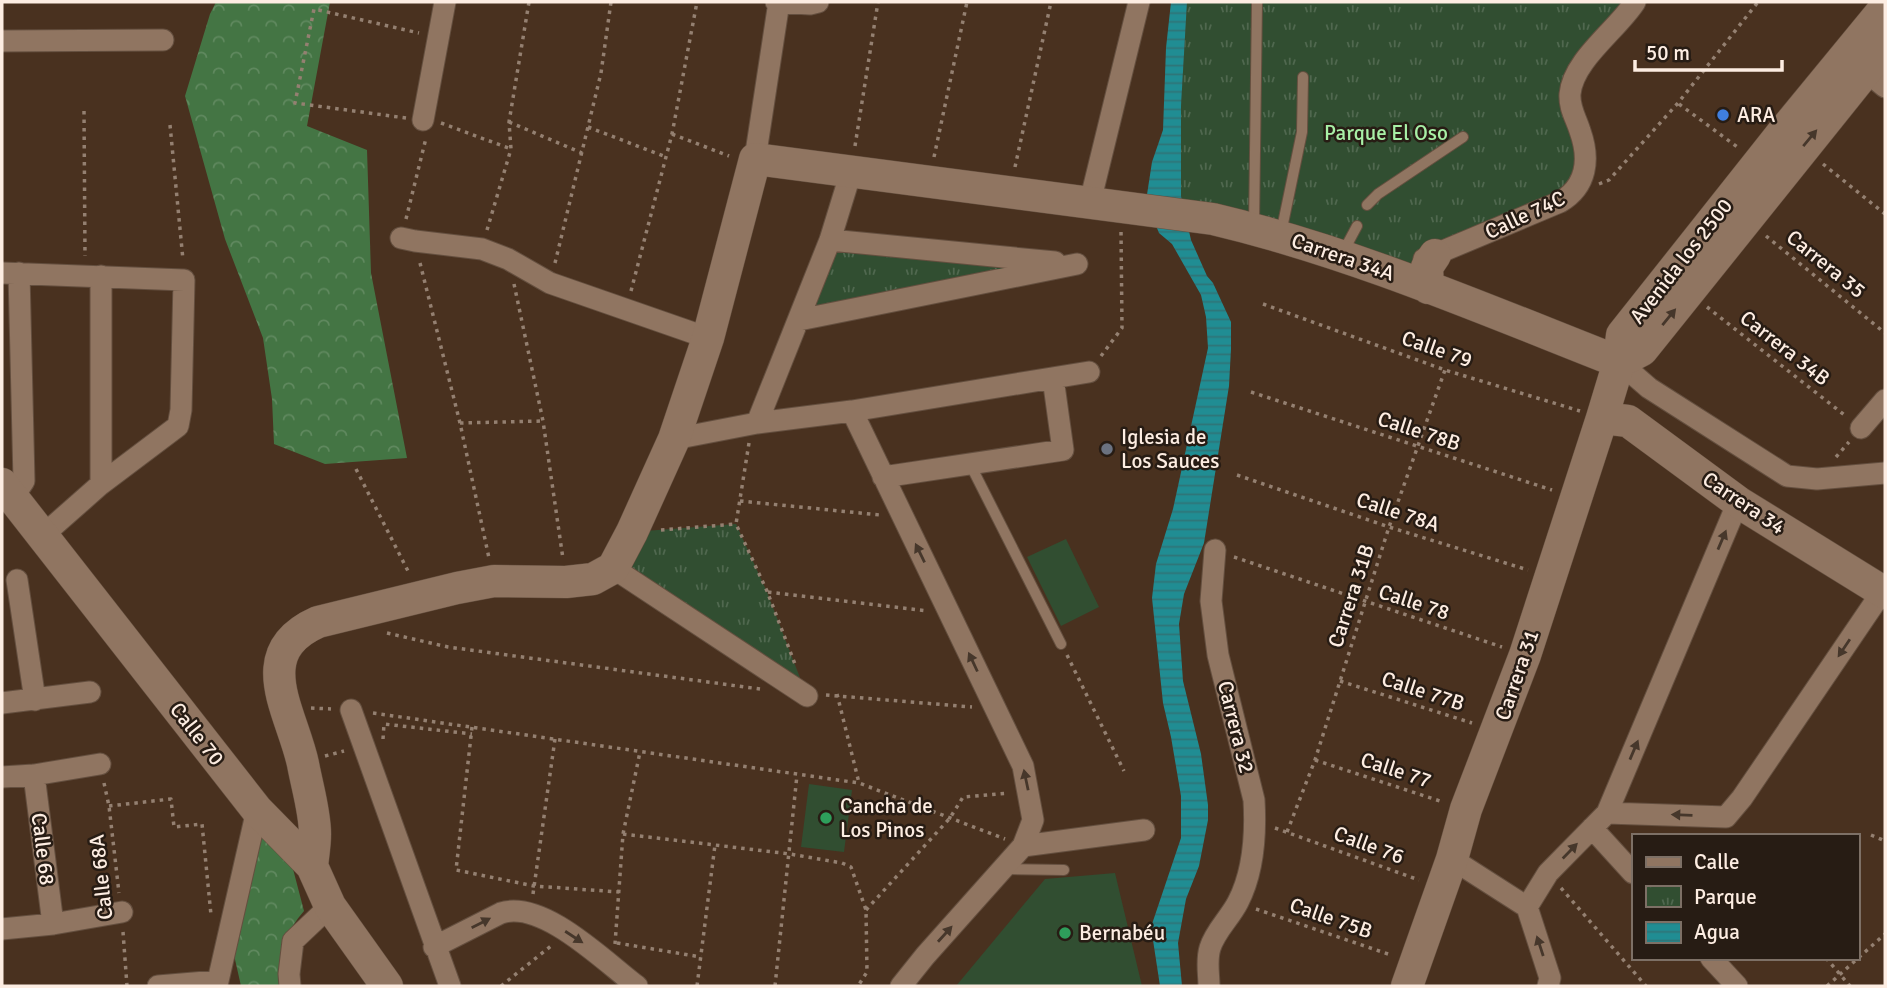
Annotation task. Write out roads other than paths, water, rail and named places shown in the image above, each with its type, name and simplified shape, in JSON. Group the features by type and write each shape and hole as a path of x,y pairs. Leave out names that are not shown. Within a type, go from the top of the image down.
{"street":[{"path":"425,126 445,2"},
{"path":"312,866 315,833 302,761 283,706 279,680 280,662 287,646 300,631 328,619 494,581 566,582 593,579 612,568 632,532 674,439 708,338 754,162 778,2 818,2"},
{"path":"1090,202 1139,2"},
{"name":"Calle 74C","path":"1391,273 1560,202 1573,192 1586,172 1586,158 1584,143 1572,109 1572,85 1583,63 1621,22 1635,2"},
{"name":"Avenida los 2500","path":"1619,362 1622,335 1758,163 1866,71 1879,10"},
{"path":"2,41 163,40"},
{"name":"Avenida los 2500","path":"1619,362 1642,350 1802,147 1885,47"},
{"name":"Carrera 34A","path":"754,162 1123,206 1213,219 1267,232 1391,273 1619,362 1649,388 1787,476 1817,479 1885,473"},
{"path":"754,424 830,240 851,172"},
{"path":"408,240 482,249 508,259 550,283 708,338"},
{"path":"799,320 1077,264 830,240"},
{"path":"1428,288 1427,267 1435,255"},
{"path":"7,492 23,481 10,273 184,280 181,410 178,426 101,484 41,537"},
{"path":"93,276 101,484"},
{"name":"Carrera 31","path":"1411,975 1452,859 1466,809 1525,655 1619,362"},
{"path":"674,439 1089,372"},
{"path":"883,477 1063,450 1052,378"},
{"path":"1861,428 1885,400"},
{"path":"852,411 1023,766 1033,820 1023,846 901,986"},
{"name":"Carrera 34","path":"1602,418 1628,421 1738,502 1884,592"},
{"name":"Calle 70","path":"7,492 257,810 312,866 330,906 379,981"},
{"path":"1527,907 1548,873 1607,813 1738,502"},
{"name":"Carrera 32","path":"1209,986 1210,948 1216,934 1238,902 1245,883 1252,852 1254,800 1218,655 1211,601 1215,550"},
{"path":"612,568 807,695"},
{"path":"17,580 35,700"},
{"path":"1607,813 1726,817 1742,798 1884,592"},
{"path":"2,703 90,692"},
{"path":"351,710 450,986"},
{"path":"2,777 34,775 100,764"},
{"name":"Calle 68","path":"34,775 53,924"},
{"path":"158,986 218,981 257,810"},
{"path":"1592,828 1632,872"},
{"path":"1023,846 1144,830"},
{"path":"1452,859 1527,907 1550,978 1548,986"},
{"path":"290,986 293,941 330,906"},
{"path":"434,947 501,913 513,910 531,913 574,936 637,986"},
{"path":"2,929 53,924 122,912"},
{"path":"1713,960 1737,986"}],"lane":[{"path":"1257,2 1267,232"},
{"path":"1267,232 1303,132 1303,77"},
{"path":"1367,205 1378,194 1463,137"},
{"path":"1340,256 1357,226"},
{"path":"970,464 1061,644"},
{"path":"1003,869 1064,870"}],"water":[{"path":"1171,2 1187,2 1181,106 1181,196 1191,240 1231,322 1231,349 1229,386 1204,543 1184,594 1179,624 1183,681 1201,754 1208,820 1199,866 1186,899 1178,943 1182,986 1160,986 1151,927 1181,838 1181,796 1163,703 1152,598 1156,564 1173,509 1208,348 1201,295 1172,244 1159,233 1146,201 1152,162 1163,130 1166,48"}],"place":[{"name":"ARA","path":"1723,115"},
{"name":"Iglesia de Los Sauces","path":"1107,449"},
{"name":"Cancha de Los Pinos","path":"826,818"},
{"name":"Bernabéu","path":"1065,933"}],"park label":[{"name":"Parque El Oso","path":"1386,133"}]}
